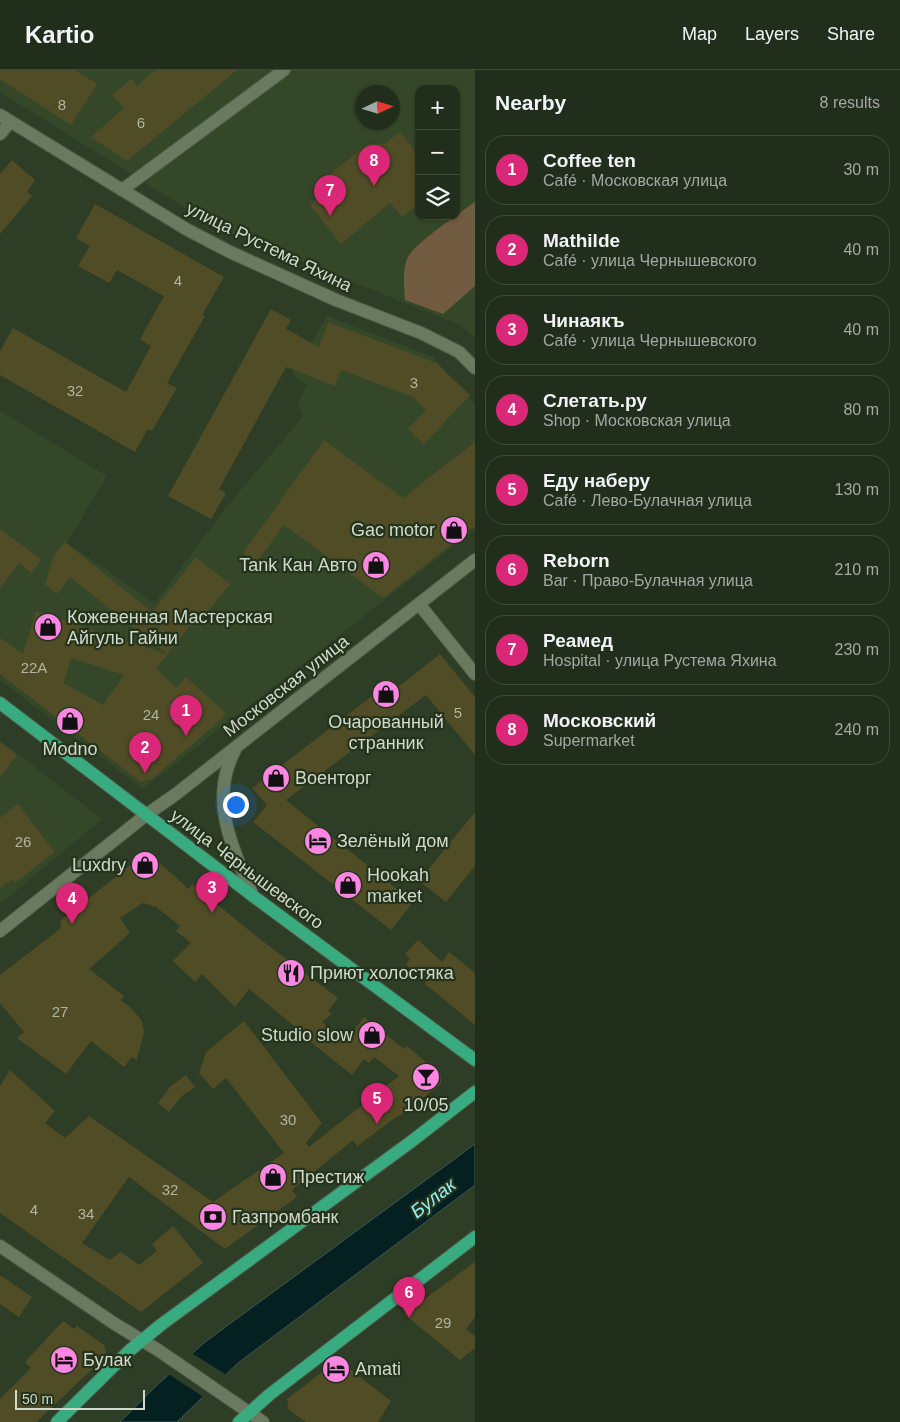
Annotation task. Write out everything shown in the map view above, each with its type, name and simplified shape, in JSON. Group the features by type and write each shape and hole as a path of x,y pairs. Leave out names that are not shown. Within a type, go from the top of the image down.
{"main road":[{"name":"улица Чернышевского","path":"0,703 146,815 475,1060"},
{"path":"57,1422 129,1351 475,1092"},
{"path":"239,1422 249,1412 475,1237"}],"street":[{"path":"122,190 284,70"},
{"path":"0,134 5,119"},
{"name":"улица Рустема Яхина","path":"5,119 186,229 230,252 336,300 421,333 459,352 475,368"},
{"name":"Московская улица","path":"0,931 146,815 236,748 475,560"},
{"path":"419,604 475,674"},
{"path":"236,748 228,762 224,777 222,802 235,852 254,896"},
{"path":"0,1246 263,1422"}],"shaded area":[{"path":"0,70 475,70 475,337 460,325 217,228 0,92"},
{"path":"475,202 475,286 443,314 405,300 404,272 408,257 428,236 450,220 460,220 460,213"},
{"path":"327,316 433,357 475,405 475,529 143,789 0,680 0,411 107,476 67,543 155,603 224,510 303,416 298,404 307,385 292,374"},
{"path":"0,740 102,819 0,904"}],"water":[{"name":"Булак","path":"475,1144 475,1185 238,1363 177,1422 120,1422 156,1386 205,1342"}],"pier":[{"path":"190,1352 228,1376 205,1398 167,1373"}],"building":[{"path":"0,70 75,70 97,84 71,125 0,79"},
{"path":"155,70 237,70 127,161 91,137 124,108 112,95 131,79 137,86"},
{"path":"400,132 415,150 415,207 402,217 390,203 341,244 310,205 326,192 325,178 368,144 384,144"},
{"path":"12,160 35,180 27,192 32,196 0,234 0,174"},
{"path":"95,204 224,277 202,315 205,316 167,383 177,388 152,431 148,429 135,452 0,375 0,351 13,328 126,392 151,346 140,339 164,296 117,270 109,283 78,266 90,246 76,238"},
{"path":"271,309 291,320 286,329 319,347 328,322 436,363 470,395 424,444 408,429 426,410 413,397 341,370 335,386 286,367 219,489 226,493 211,519 168,496"},
{"path":"324,440 403,498 475,442 475,526 383,598 284,525 256,563 243,553"},
{"path":"0,529 41,559 31,573 19,563 0,588"},
{"path":"65,542 152,612 196,557 230,584 201,620 197,616 156,669 177,688 186,677 226,713 216,724 152,779 141,782 0,674 0,638 23,654 36,611 167,654 70,577 57,594 45,584 53,557","holes":["71,658 124,675 103,705 64,683"]},
{"path":"440,654 475,697 475,755 426,695 286,800 413,902 391,930 253,822 267,805 252,788 393,680 398,687"},
{"path":"0,742 17,755 0,777"},
{"path":"18,804 55,852 15,883 12,879 0,888 0,818"},
{"path":"475,812 475,866 446,902 419,881"},
{"path":"142,856 154,858 189,889 192,884 256,936 338,998 328,1011 332,1014 322,1022 345,1041 364,1017 404,1049 407,1046 441,1075 441,1084 357,1146 353,1140 292,1190 297,1197 225,1249 129,1177 82,1243 110,1260 121,1252 139,1265 157,1251 152,1244 173,1226 203,1263 141,1312 0,1213 0,1086 10,1070 55,1111 45,1123 65,1138 89,1116 213,1202 284,1153 226,1078 213,1089 199,1073 206,1052 244,1021 322,1123 306,1143 309,1147 399,1076 374,1057 369,1063 364,1059 352,1075 298,1032 299,1030 249,989 235,1007 202,974 195,982 173,961 191,943 176,931 180,926 156,907 143,903 120,918 130,933 89,969 124,996 121,1000 142,1021 144,1032 137,1060 132,1057 124,1067 91,1041 66,1074 17,1038 24,1032 0,1003 0,975 61,928 60,921"},
{"path":"418,940 442,962 449,952 475,973 475,1025 425,984 426,982 406,964 410,959 405,954"},
{"path":"186,1075 195,1087 182,1096 169,1112 158,1103 170,1087"},
{"path":"475,1262 475,1317 466,1329 475,1336 475,1348 460,1360 404,1314"},
{"path":"0,1275 32,1297 19,1317 0,1304"},
{"name":"Булак","path":"63,1321 74,1329 77,1326 104,1345 106,1351 104,1358 36,1422 0,1422 0,1399 31,1368 25,1362"},
{"path":"338,1360 391,1401 378,1422 306,1422 289,1410 287,1399"}],"place":[{"name":"Московский","path":"374,186"},
{"name":"Реамед","path":"330,216"},
{"name":"Gac motor","path":"454,530"},
{"name":"Tank Кан Авто","path":"376,565"},
{"name":"Кожевенная Мастерская Айгуль Гайни","path":"48,627"},
{"name":"Очарованный странник","path":"386,694"},
{"name":"Modno","path":"70,721"},
{"name":"Coffee ten","path":"186,736"},
{"name":"Mathilde","path":"145,773"},
{"name":"Военторг","path":"276,778"},
{"name":"Зелёный дом","path":"318,841"},
{"name":"Luxdry","path":"145,865"},
{"name":"Hookah market","path":"348,885"},
{"name":"Чинаякъ","path":"212,913"},
{"name":"Слетать.ру","path":"72,924"},
{"name":"Приют холостяка","path":"291,973"},
{"name":"Studio slow","path":"372,1035"},
{"name":"10/05","path":"426,1077"},
{"name":"Еду наберу","path":"377,1124"},
{"name":"Престиж","path":"273,1177"},
{"name":"Газпромбанк","path":"213,1217"},
{"name":"Reborn","path":"409,1318"},
{"name":"Булак","path":"64,1360"},
{"name":"Amati","path":"336,1369"}]}
